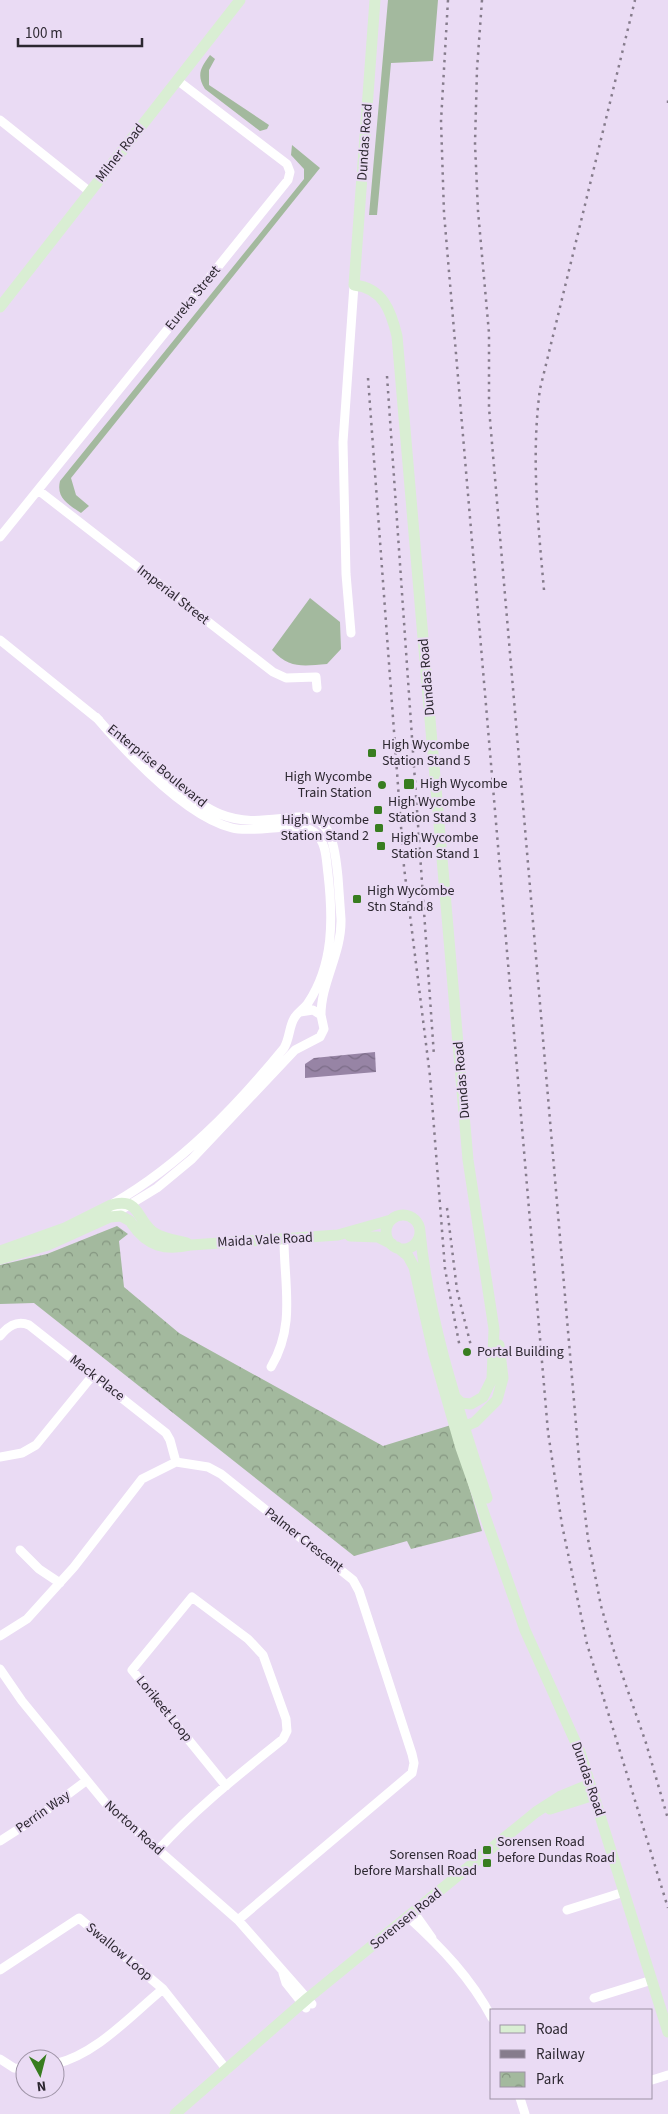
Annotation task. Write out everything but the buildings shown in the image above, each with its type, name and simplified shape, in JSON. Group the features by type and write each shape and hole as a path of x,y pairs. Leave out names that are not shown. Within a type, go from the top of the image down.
{"main road":[{"name":"Milner Road","path":"0,307 240,0"},
{"name":"Dundas Road","path":"375,0 354,285 363,286 385,301 392,314 397,336 468,1160 494,1329 501,1349 503,1367 500,1393 494,1406 470,1442"},
{"path":"0,1251 65,1228 111,1204 128,1203"},
{"name":"Maida Vale Road","path":"128,1203 156,1234 191,1244"},
{"name":"Maida Vale Road","path":"338,1235 391,1220 401,1215 407,1215 417,1221 420,1232"},
{"path":"0,1259 48,1245 110,1217 121,1216 130,1223"},
{"path":"391,1220 387,1230 395,1246 412,1261 422,1280"},
{"name":"Maida Vale Road","path":"130,1223 142,1238 153,1244 168,1248 191,1244 338,1235 378,1237 395,1246"},
{"path":"395,1246 412,1246 419,1238 420,1232"},
{"path":"420,1232 422,1280"},
{"name":"Dundas Road","path":"422,1280 455,1396 459,1421 470,1442 489,1506 492,1532"},
{"name":"Dundas Road","path":"422,1280 434,1355 459,1421 482,1507 525,1630 578,1746 668,2032"},
{"name":"Dundas Road","path":"459,1421 483,1397 492,1379 494,1329"},
{"path":"455,1396 464,1404 476,1402"},
{"path":"459,1421 475,1422 494,1406"},
{"name":"Sorensen Road","path":"175,2114 276,2028 552,1808 592,1790"}],"street":[{"name":"Eureka Street","path":"0,537 288,180 290,172 287,164 177,80"},
{"path":"0,120 90,192"},
{"name":"Dundas Road","path":"351,633 346,574 343,442 354,285"},
{"name":"Imperial Street","path":"38,490 273,672 286,678 316,677"},
{"path":"0,640 96,717"},
{"path":"316,666 317,688"},
{"name":"Enterprise Boulevard","path":"96,717 131,758 210,820 232,828 249,831 304,828 319,836 326,857 331,907 331,935 318,984 309,1002 294,1018 293,1027 284,1048 223,1117 185,1154 128,1203"},
{"name":"Enterprise Boulevard","path":"96,717 178,785 218,813 253,822 306,817 318,821 328,830 335,850 340,930 337,949 321,1001 324,1029 320,1037 295,1050 209,1143 171,1177 142,1198 128,1203"},
{"path":"300,1012 313,1010 321,1015"},
{"path":"293,1027 299,1038 312,1041"},
{"path":"142,1198 139,1207 142,1218"},
{"path":"110,1217 128,1203"},
{"path":"128,1203 130,1223"},
{"path":"271,1367 284,1342 288,1325 284,1239"},
{"name":"Mack Place","path":"0,1336 13,1324 23,1323 166,1433 176,1462"},
{"path":"0,1457 22,1453 36,1445 92,1376"},
{"path":"0,1636 26,1619 60,1583 142,1479 160,1468 176,1462"},
{"name":"Palmer Crescent","path":"176,1462 208,1468 221,1474 353,1580 359,1591 414,1763 412,1773 238,1920"},
{"path":"20,1550 39,1569 60,1583"},
{"name":"Lorikeet Loop","path":"159,1850 195,1811 226,1786 284,1739 288,1726 263,1655 248,1639 192,1597 132,1670 226,1786"},
{"name":"Norton Road","path":"0,1669 22,1701 107,1805 238,1920 283,1973 286,1983 307,2003"},
{"name":"Perrin Way","path":"0,1841 39,1816 86,1781"},
{"path":"567,1910 624,1892"},
{"path":"413,1917 428,1929 434,1941 473,1985 490,2015"},
{"name":"Swallow Loop","path":"0,1970 79,1918 163,1989 227,2070"},
{"path":"594,1998 652,1980"},
{"name":"Swallow Loop","path":"65,2060 82,2053 98,2042 163,1989"},
{"path":"0,2059 15,2068"},
{"path":"653,2080 668,2075"},
{"path":"520,2099 525,2114"}],"green space":[{"path":"388,0 438,0 433,61 391,63 377,215 369,215"},
{"path":"210,55 215,59 209,70 209,85 269,125 267,129 260,131 205,89 200,75 204,63"},
{"path":"292,145 320,168 71,478 76,495 89,506 81,513 61,496 60,481 304,179 304,169 291,155"},
{"path":"310,598 340,622 341,649 327,664 297,665 285,660 272,650"},
{"path":"117,1226 128,1234 119,1241 124,1287 179,1333 383,1446 451,1425 482,1531 411,1549 407,1541 354,1556 34,1303 0,1304 0,1265 47,1254"}],"water":[{"path":"375,1052 376,1072 305,1078 305,1064 314,1058"}],"railway":[{"path":"448,0 441,121 444,213 548,1432 562,1525 587,1644 668,1908"},
{"path":"482,0 477,69 475,144 478,211 489,333 489,408 580,1471 588,1539 601,1606 614,1651 646,1743 668,1819"},
{"path":"544,590 536,464 537,414 540,389 635,0"},
{"path":"387,376 434,1056"},
{"path":"368,378 404,867 430,1076 445,1269 460,1348"},
{"path":"447,1208 457,1290 471,1346"}],"place":[{"name":"High Wycombe Station Stand 5","path":"372,753"},
{"name":"High Wycombe","path":"409,784"},
{"name":"High Wycombe Train Station","path":"382,785"},
{"name":"High Wycombe Station Stand 3","path":"378,810"},
{"name":"High Wycombe Station Stand 2","path":"379,828"},
{"name":"High Wycombe Station Stand 1","path":"381,846"},
{"name":"High Wycombe Stn Stand 8","path":"357,899"},
{"name":"Portal Building","path":"467,1352"},
{"name":"Sorensen Road before Dundas Road","path":"487,1850"},
{"name":"Sorensen Road before Marshall Road","path":"487,1863"}]}
